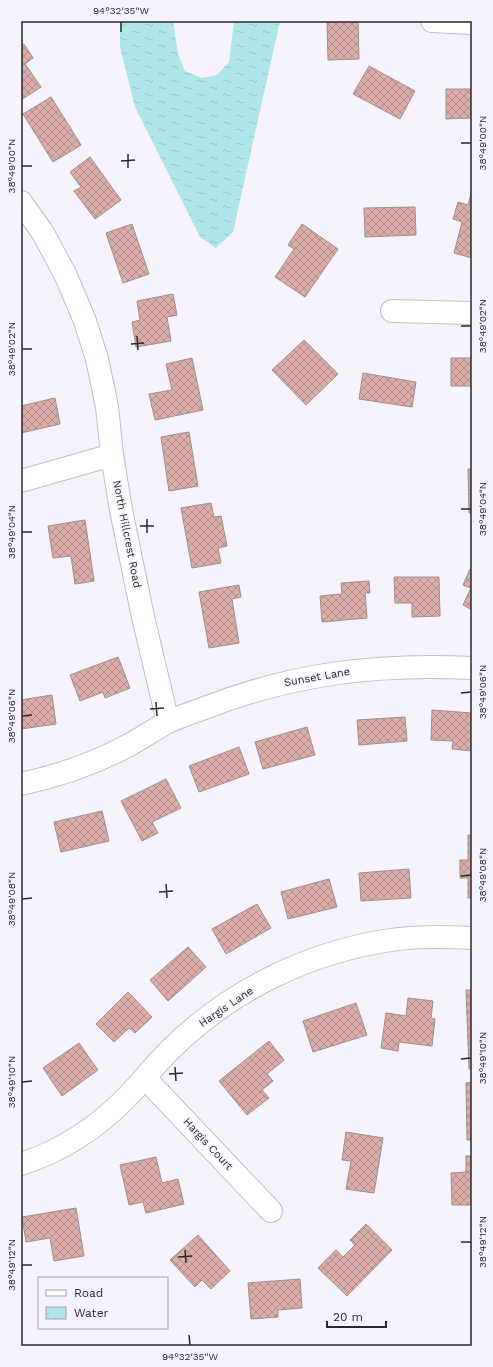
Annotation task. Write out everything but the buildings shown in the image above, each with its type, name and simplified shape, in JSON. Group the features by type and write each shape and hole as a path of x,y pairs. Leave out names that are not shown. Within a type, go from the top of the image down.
{"street":[{"path":"432,21 472,23"},
{"name":"North Hillcrest Road","path":"21,202 43,233 66,276 85,321 97,360 107,407 112,455 143,616 168,722"},
{"path":"392,311 472,312"},
{"path":"21,481 112,455"},
{"name":"Sunset Lane","path":"168,722 233,697 285,682 339,672 393,667 436,666 472,668"},
{"path":"21,784 35,781 86,764 128,746 168,722"},
{"name":"Hargis Lane","path":"21,1164 34,1160 68,1144 99,1123 127,1098 172,1048 207,1017 235,998 276,975 313,959 351,948 391,940 431,937 472,938"},
{"name":"Hargis Court","path":"145,1078 271,1211"}],"water":[{"path":"120,21 173,21 178,54 185,71 202,78 217,75 229,62 234,21 280,21 233,232 216,248 200,237 135,107 120,47"}]}
